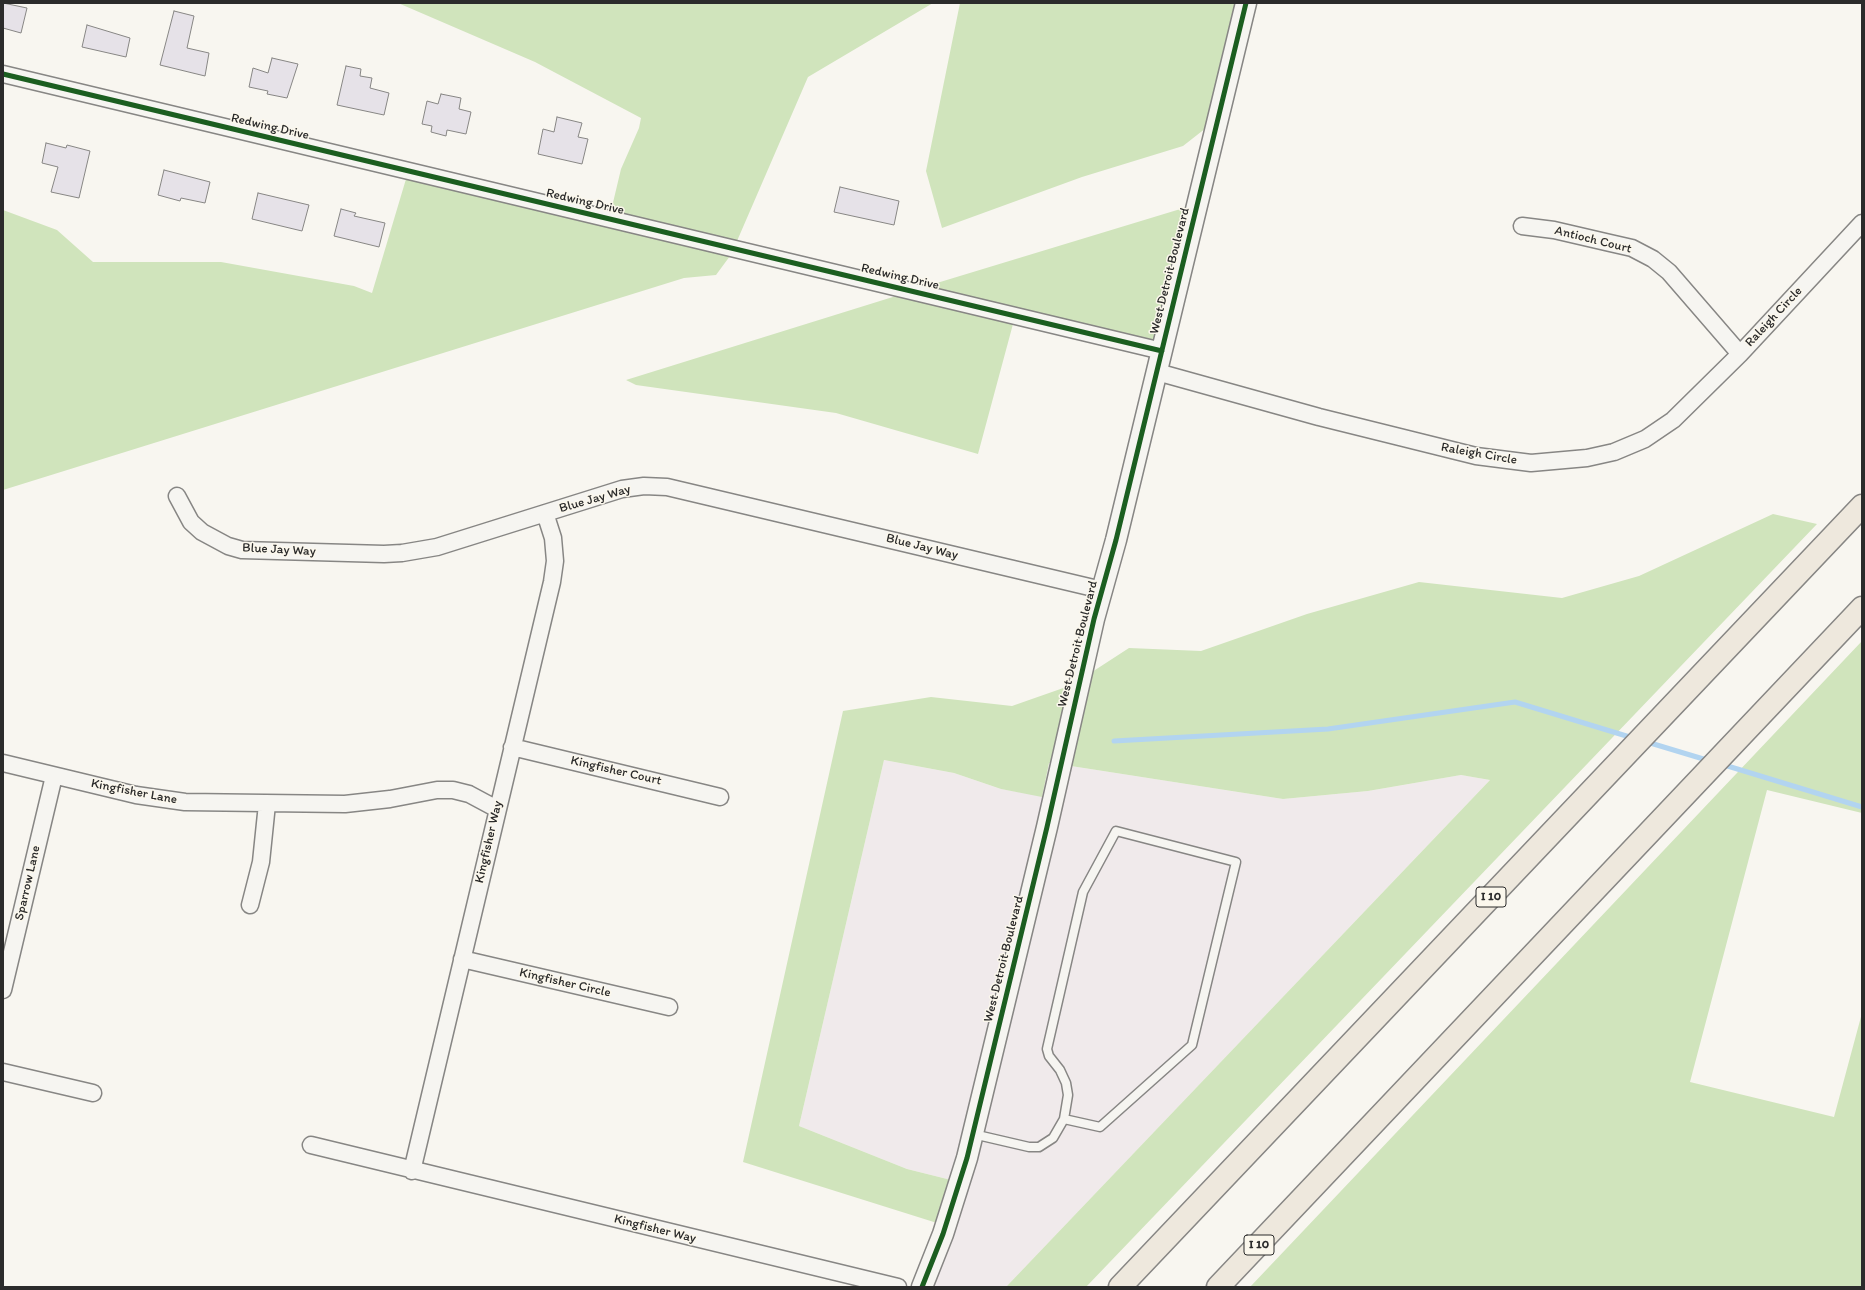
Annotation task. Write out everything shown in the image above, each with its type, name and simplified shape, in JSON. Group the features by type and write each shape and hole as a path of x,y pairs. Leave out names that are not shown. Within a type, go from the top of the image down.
{"highway":[{"name":"I 10","path":"1120,1287 1862,506"},
{"name":"I 10","path":"1218,1287 1862,608"}],"street":[{"name":"West Detroit Boulevard","path":"922,1287 956,1197 973,1134 1102,590 1116,540 1246,3"},
{"name":"Redwing Drive","path":"3,74 1162,351"},
{"name":"Raleigh Circle","path":"1157,372 1319,417 1476,456 1524,462 1559,462 1614,452 1645,439 1685,409 1740,354 1862,223"},
{"name":"Antioch Court","path":"1522,226 1554,230 1632,248 1653,259 1669,272 1740,354"},
{"name":"Blue Jay Way","path":"177,496 191,522 202,532 228,546 242,550 402,553 437,547 622,489 644,486 667,486 1102,590"},
{"name":"Kingfisher Way","path":"412,1170 552,582 555,560 553,538 545,514"},
{"name":"Kingfisher Court","path":"512,746 720,797"},
{"name":"Kingfisher Lane","path":"3,763 136,795 178,801 267,804 345,804 390,799 437,790 453,790 469,794 497,809"},
{"name":"Sparrow Lane","path":"3,990 54,776"},
{"path":"250,905 261,862 267,804"},
{"name":"Kingfisher Circle","path":"462,959 669,1007"},
{"path":"3,1072 92,1093"},
{"name":"Kingfisher Way","path":"311,1146 898,1287"}],"lane":[{"path":"973,1134 1029,1147 1039,1147 1053,1138 1064,1119 1068,1095 1066,1083 1060,1070 1049,1056 1047,1049 1083,892 1116,831 1236,862 1192,1045 1100,1127 1064,1119"}],"shaded area":[{"path":"884,760 954,773 1001,789 1042,796 1049,763 1052,763 951,1180 907,1169 799,1126"},
{"path":"1071,766 1283,799 1368,791 1461,775 1490,780 1006,1287 932,1287 952,1237 976,1161"}],"green space":[{"path":"398,3 933,3 808,77 737,241 611,211 621,169 639,128 641,118 535,62"},
{"path":"960,3 1236,3 1206,128 1183,146 1082,177 942,228 926,171"},
{"path":"406,179 730,256 716,275 684,278 3,490 3,210 57,230 93,262 221,262 354,286 372,293"},
{"path":"1187,207 1154,340 927,286"},
{"path":"896,296 1013,324 978,454 836,413 636,385 626,380"},
{"path":"1773,514 1817,524 1086,1287 1006,1287 1490,780 1461,775 1368,791 1283,799 1071,766 1092,672 1129,648 1201,651 1307,614 1419,582 1562,598 1639,576"},
{"path":"1862,641 1862,813 1767,790 1690,1082 1834,1117 1862,1013 1862,1287 1250,1287"},
{"path":"1069,686 1052,763 1049,763 1042,797 1001,789 954,773 884,760 799,1126 907,1169 951,1180 937,1223 743,1162 843,711 931,697 1012,706"}],"building":[{"path":"3,3 27,8 21,33 3,28"},
{"path":"174,11 194,16 187,48 209,53 205,76 160,65"},
{"path":"87,25 130,38 126,57 82,47"},
{"path":"272,58 298,64 287,98 267,94 268,91 249,87 253,68 268,73"},
{"path":"346,66 361,69 360,76 372,78 370,88 389,93 384,115 337,105"},
{"path":"441,94 461,98 459,109 471,112 466,134 447,130 446,136 431,132 432,126 422,124 427,101 438,104"},
{"path":"557,117 582,123 578,137 588,139 582,164 538,154 543,129 554,132"},
{"path":"46,143 66,148 67,145 90,151 79,198 51,192 58,167 42,163"},
{"path":"164,170 210,182 205,203 181,198 180,201 158,195"},
{"path":"840,187 899,201 894,225 834,212"},
{"path":"258,193 309,205 302,231 252,219"},
{"path":"341,209 356,213 354,216 385,223 379,247 334,236"}],"waterway":[{"path":"1114,741 1328,729 1515,702 1633,738"},
{"path":"1647,742 1710,761"},
{"path":"1721,764 1862,807"}],"cycle path":[{"path":"922,1287 943,1234 967,1158 1047,827 1094,619 1116,540 1246,3"},
{"path":"3,74 1162,351"}]}
